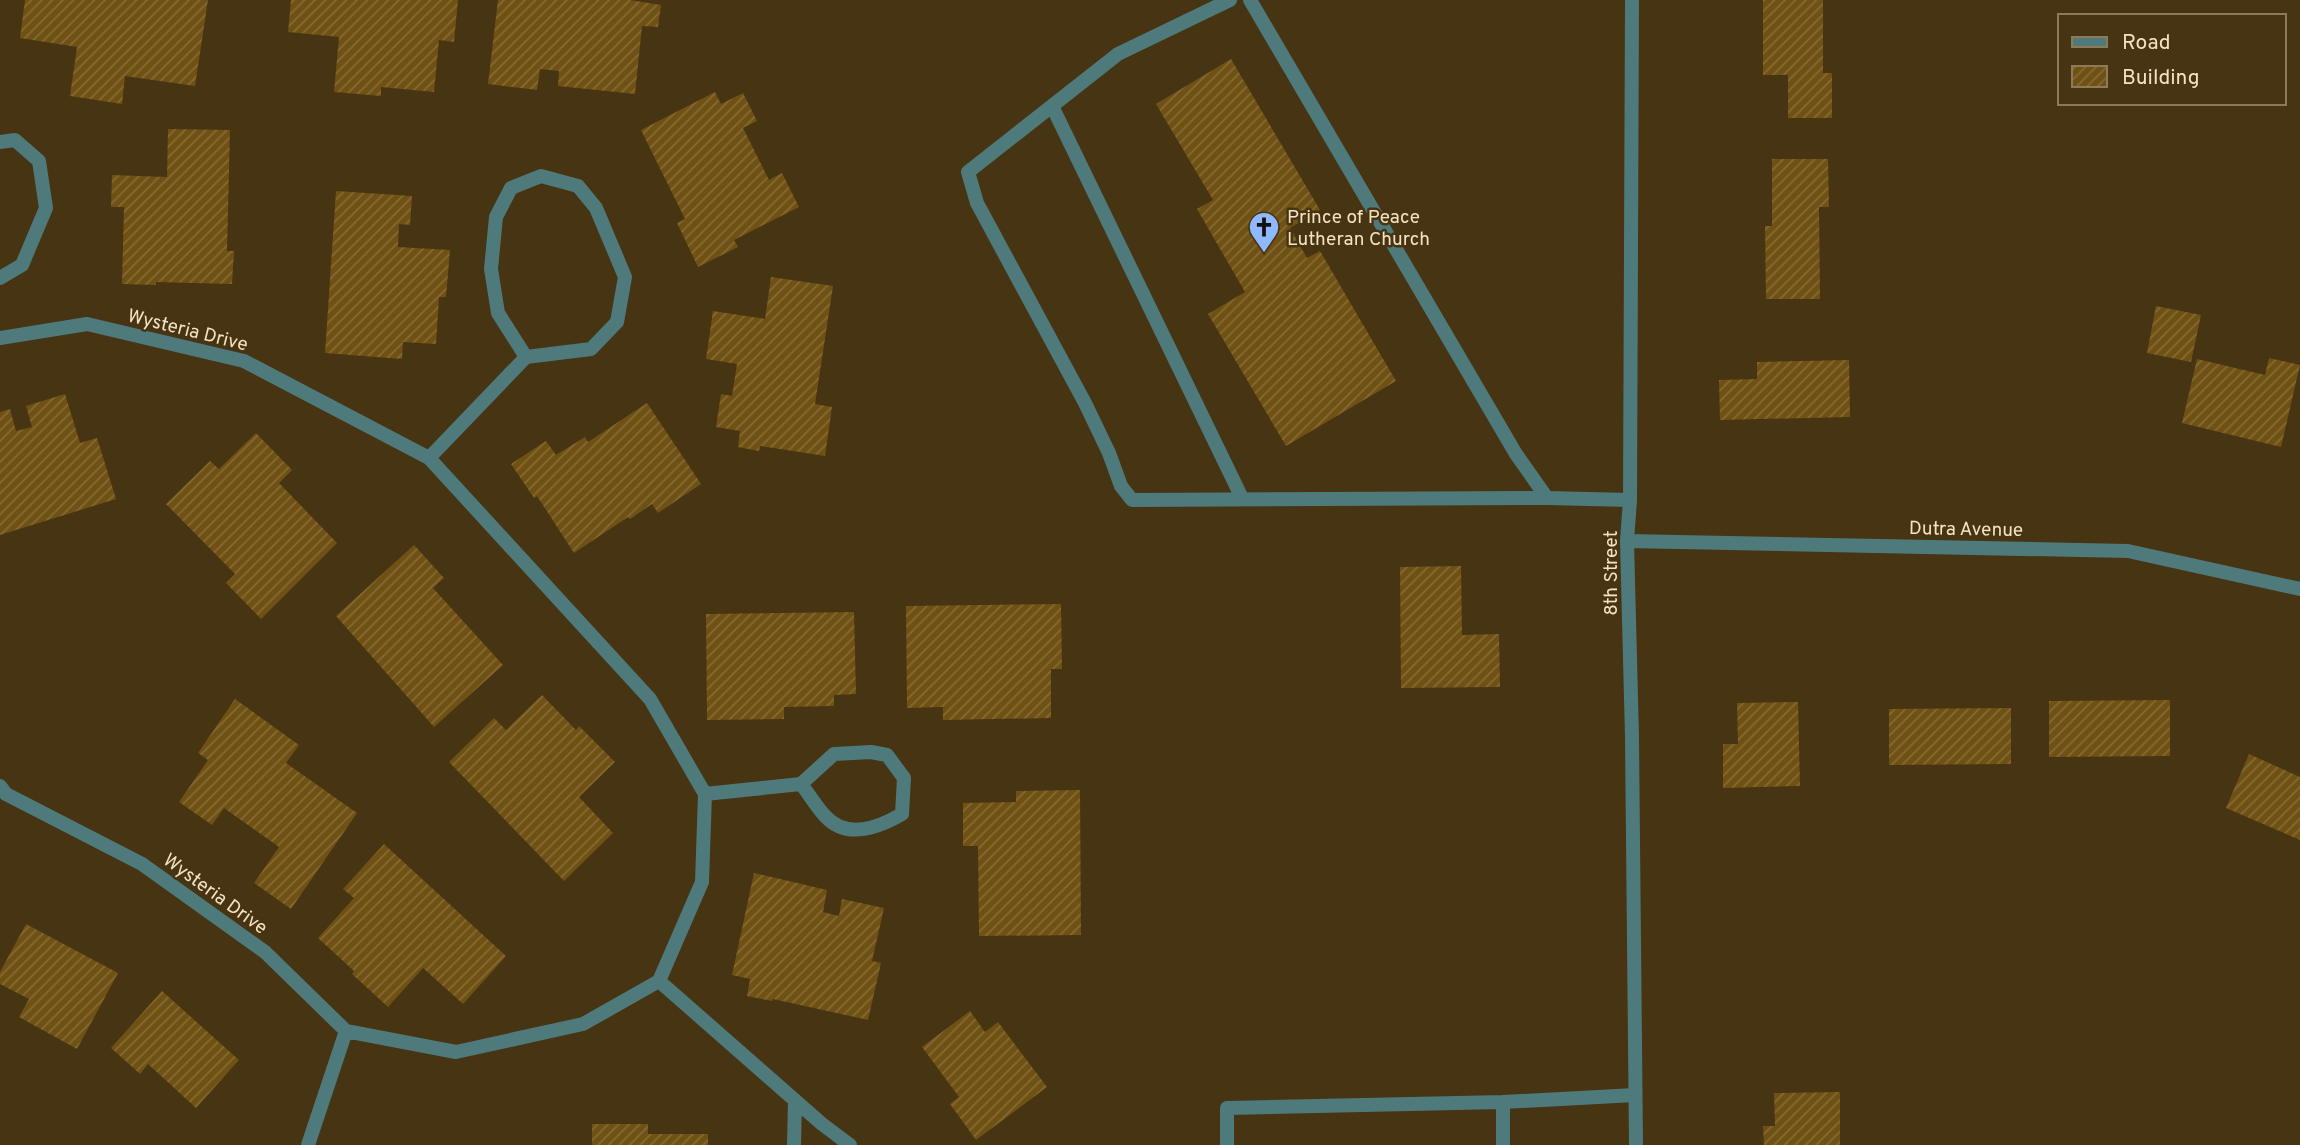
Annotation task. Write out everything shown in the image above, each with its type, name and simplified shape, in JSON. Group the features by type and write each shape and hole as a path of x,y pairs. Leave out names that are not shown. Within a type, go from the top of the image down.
{"street":[{"path":"1230,0 1118,54 968,172 977,203 1085,403 1109,453 1121,486 1132,500 1630,500"},
{"path":"1250,0 1516,454 1547,498"},
{"name":"8th Street","path":"1632,0 1630,500 1627,541 1636,1145"},
{"path":"1052,106 1242,498"},
{"path":"0,142 15,140 39,162 46,208 22,265 0,278"},
{"path":"429,458 526,357 592,349 617,322 625,277 596,208 578,186 541,176 511,188 496,217 491,269 498,313 526,357"},
{"name":"Wysteria Drive","path":"0,338 87,324 244,361 429,458 650,699 705,793"},
{"name":"Dutra Avenue","path":"1627,541 2128,551 2300,589"},
{"path":"308,1145 346,1031 456,1052 583,1024 659,981 702,882 705,793 801,784 834,754 871,752 887,755 904,778 902,814 880,827 850,830 826,818 801,784"},
{"name":"Wysteria Drive","path":"2,794 142,864 265,951 346,1031"},
{"path":"659,981 850,1145"},
{"path":"1227,1145 1227,1108 1503,1102 1635,1095"},
{"path":"794,1145 795,1100"},
{"path":"1503,1102 1503,1145"}],"building":[{"path":"25,0 208,0 195,86 125,76 122,104 70,96 77,47 20,38"},
{"path":"291,0 458,0 454,42 439,40 434,92 381,87 381,96 334,92 339,37 288,32"},
{"path":"498,0 630,0 661,5 658,27 642,26 635,94 558,86 559,71 540,69 537,90 488,84"},
{"path":"1763,0 1823,0 1823,73 1832,73 1832,118 1788,118 1788,75 1763,75"},
{"name":"Prince of Peace Lutheran Church","path":"1231,59 1320,210 1290,228 1307,258 1320,251 1396,381 1286,446 1208,314 1245,292 1197,209 1213,200 1156,104"},
{"path":"715,92 721,104 743,93 757,121 743,128 769,180 782,173 799,207 734,240 738,247 698,267 677,223 685,219 641,130"},
{"path":"168,129 230,130 227,251 234,251 232,284 122,284 124,207 111,207 112,175 167,177"},
{"path":"1772,159 1828,159 1829,207 1819,207 1820,299 1766,299 1765,226 1772,226"},
{"path":"336,191 412,196 410,225 399,224 398,247 450,250 446,297 439,297 436,344 403,342 402,359 325,353"},
{"path":"771,277 833,286 815,404 832,407 825,456 760,446 759,451 738,447 740,431 716,427 721,394 732,396 737,364 706,359 713,311 765,319"},
{"path":"2156,306 2201,315 2191,362 2147,353"},
{"path":"2269,358 2300,365 2281,447 2182,423 2197,359 2265,375"},
{"path":"1849,360 1850,417 1720,420 1719,380 1757,379 1757,362"},
{"path":"65,394 80,443 97,438 116,499 0,535 0,412 10,409 16,431 32,427 26,406"},
{"path":"647,403 701,484 658,513 652,504 630,519 628,517 574,553 537,496 534,498 511,464 546,441 556,455 585,437 588,442"},
{"path":"256,433 292,470 279,483 337,543 261,619 226,583 235,574 166,504 210,461 219,469"},
{"path":"414,545 444,578 433,588 503,665 434,727 336,616"},
{"path":"1461,566 1462,635 1499,634 1500,687 1401,688 1400,567"},
{"path":"1061,604 1062,669 1051,669 1051,718 943,720 943,707 907,708 906,606"},
{"path":"854,612 856,694 834,695 834,706 784,707 784,719 707,720 706,614"},
{"path":"542,695 576,730 579,726 615,762 579,797 613,833 564,881 449,762 494,718 506,730"},
{"path":"235,699 299,745 286,763 357,813 291,909 254,883 279,847 224,808 212,825 179,802 208,760 198,753"},
{"path":"2170,700 2170,756 2049,757 2049,701"},
{"path":"1798,702 1800,786 1723,788 1723,744 1738,744 1737,703"},
{"path":"2011,708 2011,764 1889,765 1889,709"},
{"path":"2249,754 2300,777 2300,840 2226,808"},
{"path":"1080,790 1081,935 979,936 978,846 963,846 963,803 1016,802 1016,791"},
{"path":"384,844 506,956 463,1004 423,968 388,1007 318,938 354,898 343,889"},
{"path":"754,873 827,890 823,912 839,916 842,899 884,908 872,961 881,963 868,1020 773,999 772,1001 747,996 750,979 732,975"},
{"path":"26,924 118,973 77,1049 19,1017 29,999 0,984 0,972"},
{"path":"162,991 239,1060 196,1108 148,1064 140,1074 111,1048"},
{"path":"970,1011 985,1032 998,1022 1047,1087 976,1140 950,1104 959,1097 922,1047"},
{"path":"1840,1092 1840,1145 1764,1145 1763,1126 1775,1126 1774,1093"},
{"path":"592,1124 648,1124 648,1134 708,1134 708,1145 592,1145"}],"place":[{"name":"Prince of Peace Lutheran Church","path":"1264,254"}]}
